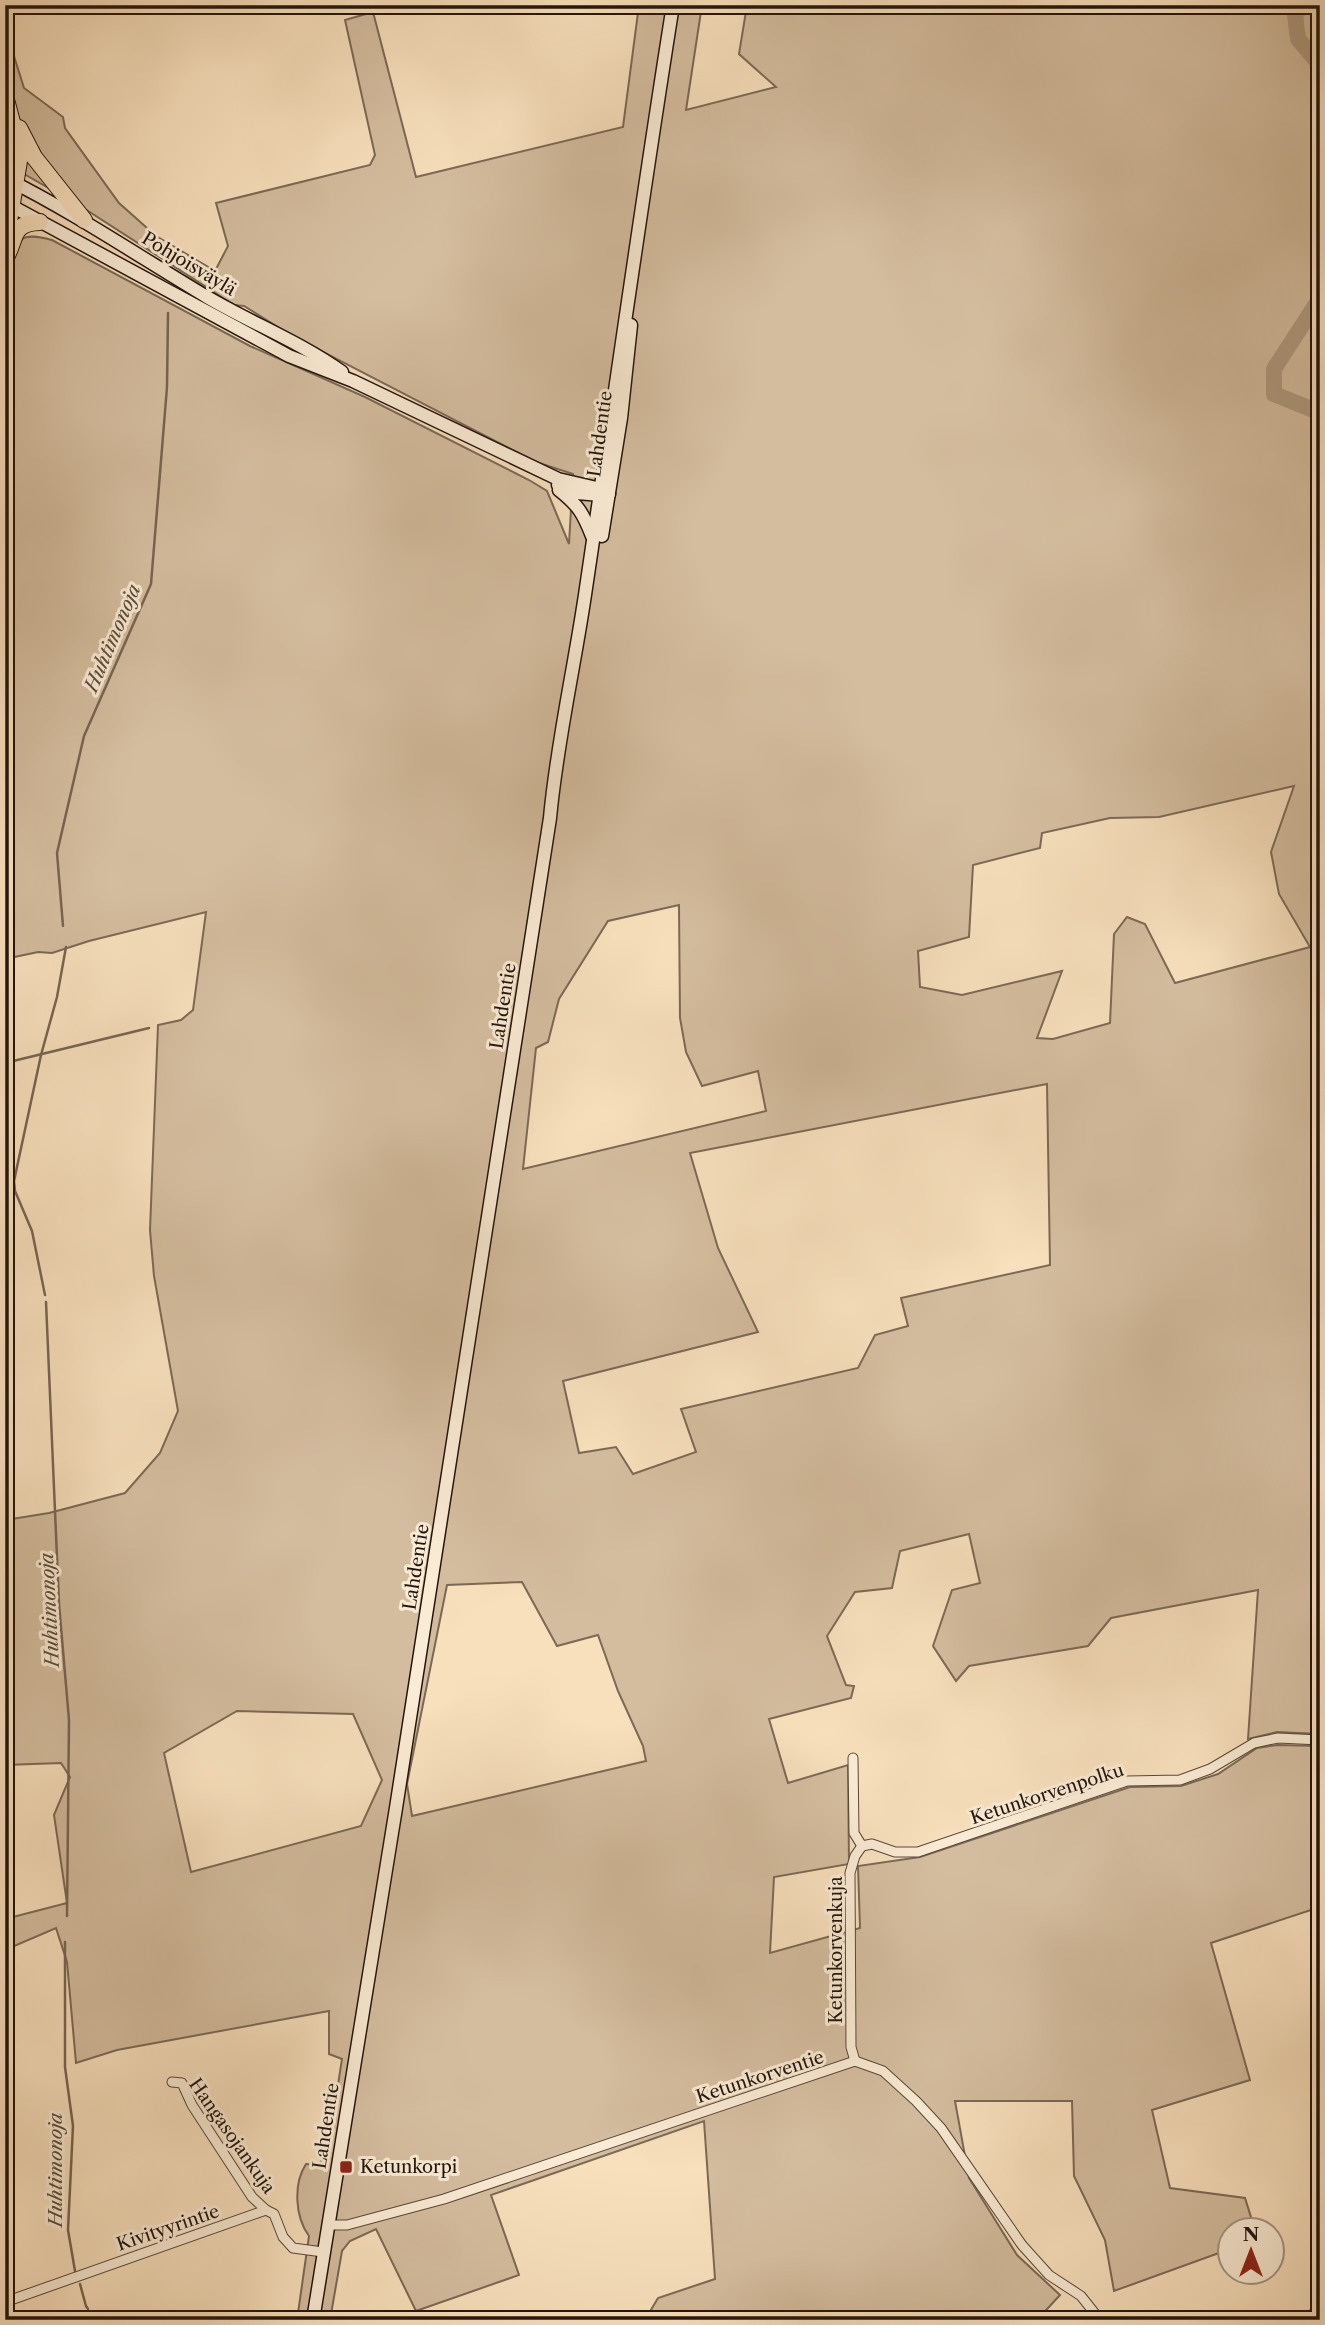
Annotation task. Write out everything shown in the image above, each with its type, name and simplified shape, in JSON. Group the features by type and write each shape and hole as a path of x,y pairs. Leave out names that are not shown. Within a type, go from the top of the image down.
{"highway":[{"path":"5,95 19,161 11,181 5,245"},
{"path":"5,95 34,157 84,220"},
{"path":"5,258 10,251 13,235 22,225 40,222"}],"main road":[{"name":"Lahdentie","path":"550,818 560,786 673,5"},
{"name":"Pohjoisväylä","path":"11,181 84,220 208,297 323,358 353,381"},
{"name":"Pohjoisväylä","path":"9,205 251,337 319,369 353,381 558,479 603,493"},
{"name":"Pohjoisväylä","path":"436,422 548,482 578,493 603,493"},
{"name":"Pohjoisväylä","path":"548,482 576,503 583,513 593,540"},
{"name":"Lahdentie","path":"313,2320 402,1768 553,786 603,493"}],"street":[{"name":"Ketunkorvenpolku","path":"862,1846 872,1844 895,1852 918,1852 1127,1781 1180,1780 1210,1769 1254,1742 1278,1738 1320,1740"},
{"path":"853,1758 853,1833 862,1846"},
{"name":"Ketunkorvenkuja","path":"855,2061 851,2047 850,1873 855,1856 862,1846"},
{"name":"Ketunkorventie","path":"328,2225 347,2225 444,2199 855,2061"},
{"path":"855,2061 883,2071 916,2101 941,2128 1022,2245 1049,2274 1081,2296 1100,2320"},
{"name":"Hangasojankuja","path":"172,2082 182,2083 192,2105 252,2197 266,2210"},
{"path":"266,2210 274,2214 283,2237 293,2248 324,2252"},
{"name":"Kivityyrintie","path":"5,2302 266,2210"},
{"path":"1299,2320 1320,2311"}],"shaded area":[{"path":"639,5 702,5 686,110 776,87 739,54 747,5 1320,5 1320,1734 1277,1732 1248,1739 1258,1590 1111,1618 1088,1646 969,1666 956,1681 933,1646 952,1590 980,1583 969,1534 900,1551 892,1588 855,1592 827,1636 846,1685 854,1686 851,1698 769,1719 788,1783 848,1765 849,1864 774,1877 770,1953 860,1928 858,1866 920,1857 1130,1787 1181,1786 1218,1774 1257,1748 1277,1745 1320,1746 1320,1907 1211,1943 1250,2080 1152,2110 1170,2188 1245,2198 1251,2216 1216,2216 1216,2254 1114,2291 1105,2240 1074,2176 1072,2101 955,2101 969,2178 1017,2255 1060,2295 1037,2320 645,2320 658,2298 715,2279 704,2121 491,2195 519,2275 416,2311 376,2229 350,2241 342,2251 330,2320 297,2320 309,2236 298,2210 299,2181 306,2164 317,2165 327,2156 342,2059 329,2054 329,2011 117,2050 76,2063 67,1962 56,1928 5,1950 5,1919 67,1903 54,1815 70,1777 61,1763 5,1765 5,1520 49,1513 125,1493 160,1453 178,1411 154,1276 150,1230 158,1025 181,1020 193,1010 206,912 52,953 38,952 5,959 5,265 11,270 15,251 25,237 52,240 250,346 365,397 529,480 547,491 569,544 573,474 536,462 294,337 244,306 234,305 85,209 5,163 5,20 24,88 63,117 65,128 119,203 156,236 215,271 228,246 216,203 370,165 375,155 345,20 373,12 416,177 623,127","holes":["1294,786 1271,852 1279,894 1310,947 1175,983 1145,924 1127,917 1114,934 1110,1023 1053,1039 1037,1038 1062,971 962,995 920,987 918,951 969,937 973,865 1040,848 1042,833 1110,818 1159,817","679,905 680,1018 686,1052 702,1086 758,1071 766,1111 523,1169 536,1048 548,1042 559,999 608,921","1047,1084 1050,1265 901,1298 908,1326 875,1335 858,1368 681,1409 696,1452 633,1474 616,1447 579,1453 563,1381 758,1332 718,1248 690,1153","522,1582 557,1646 598,1635 618,1691 643,1746 646,1761 412,1816 407,1784 447,1585","237,1711 353,1714 382,1780 361,1826 191,1872 164,1753"]}],"waterway":[{"path":"1303,5 1295,15 1298,39 1320,65"},
{"path":"1320,298 1274,369 1274,394 1320,414"},
{"name":"Huhtimonoja","path":"63,926 57,853 84,736 151,584 167,387 168,313"},
{"name":"Huhtimonoja","path":"45,1295 32,1231 15,1191 14,1181 66,947"},
{"path":"5,1063 149,1028"},
{"name":"Huhtimonoja","path":"46,1302 59,1604 69,1720 67,1916"},
{"name":"Huhtimonoja","path":"65,1942 65,2067 73,2126 68,2230 75,2271"},
{"name":"Huhtimonoja","path":"80,2284 88,2309"},
{"path":"415,2320 417,2314"}],"place":[{"name":"Ketunkorpi","path":"346,2167"}]}
